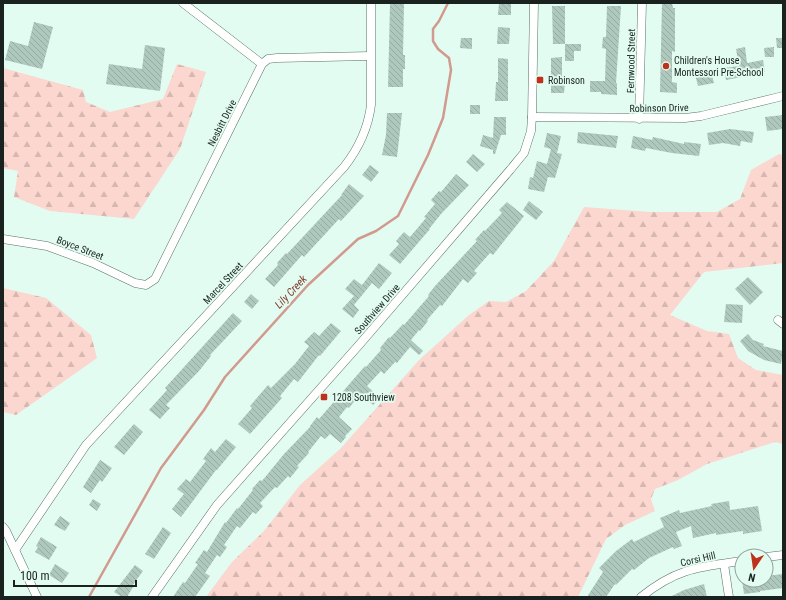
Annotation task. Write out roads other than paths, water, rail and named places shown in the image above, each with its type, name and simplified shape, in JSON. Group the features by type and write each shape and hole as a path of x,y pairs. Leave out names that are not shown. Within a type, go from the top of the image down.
{"street":[{"path":"183,3 262,64 268,59 277,58 370,56"},
{"name":"Marcel Street","path":"15,550 86,445 353,156 365,133 370,115 371,3"},
{"name":"Southview Drive","path":"152,597 217,505 364,340 520,160 527,146 531,131 534,3"},
{"name":"Fernwood Street","path":"639,119 642,3"},
{"name":"Nesbitt Drive","path":"146,285 155,279 262,64"},
{"name":"Robinson Drive","path":"532,117 674,119 701,116 783,96"},
{"name":"Boyce Street","path":"3,239 47,246 93,263 135,284 146,285"},
{"path":"3,527 38,597"},
{"name":"Corsi Hill","path":"641,597 661,583 680,573 698,567 734,562"},
{"path":"724,564 729,597"}],"waterway":[{"name":"Lily Creek","path":"89,597 161,468 204,410 225,377 308,285 358,239 376,231 398,216 428,155 443,118 451,70 449,58 438,49 433,41 433,29 448,3"}],"place":[{"name":"Children's House Montessori Pre-School","path":"666,66"},
{"name":"Robinson","path":"540,80"},
{"name":"1208 Southview","path":"324,397"}]}
